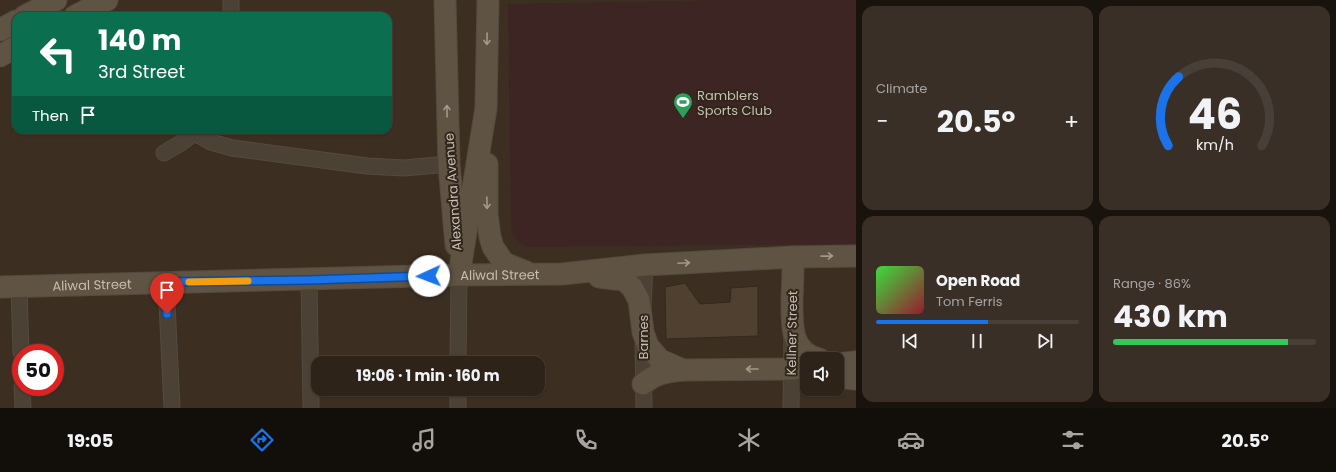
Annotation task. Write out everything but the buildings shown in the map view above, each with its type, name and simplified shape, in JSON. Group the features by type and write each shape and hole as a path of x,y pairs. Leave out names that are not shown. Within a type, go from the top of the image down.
{"main road":[{"path":"33,12 56,0"},
{"path":"83,12 107,0"},
{"name":"Alexandra Avenue","path":"445,0 449,164 459,275"},
{"name":"Alexandra Avenue","path":"459,275 486,108 488,0"},
{"path":"0,30 12,23"},
{"path":"0,56 12,49"},
{"path":"486,108 487,214 490,237 494,248 504,263 531,275"},
{"name":"Aliwal Street","path":"10,287 459,275 562,274 645,265 793,257 856,256"},
{"name":"Kellner Street","path":"792,327 793,257"},
{"path":"562,274 624,280 632,287 639,300 643,332 648,346 660,360 683,370"},
{"path":"792,327 799,346 803,352"},
{"path":"643,384 652,376 664,372 683,370 800,370"}],"street":[{"path":"164,153 194,134"},
{"path":"200,134 211,142 232,148 367,166 404,168 449,164"},
{"name":"Barnes","path":"644,408 643,332 645,265"},
{"path":"458,356 459,275"},
{"path":"309,280 311,408"},
{"path":"166,282 172,408"},
{"path":"10,287 20,344"},
{"name":"Kellner Street","path":"792,327 800,361"},
{"name":"Kellner Street","path":"791,408 800,377"},
{"path":"22,396 23,408"},
{"path":"458,396 458,408"}],"shaded area":[{"name":"Ramblers Sports Club","path":"726,0 856,0 856,244 525,247 511,234 508,4"}],"slow traffic":[{"path":"189,282 248,281"}],"place":[{"name":"Ramblers Sports Club","path":"683,119"}],"route":[{"path":"167,314 166,282 309,280 429,276"}]}
